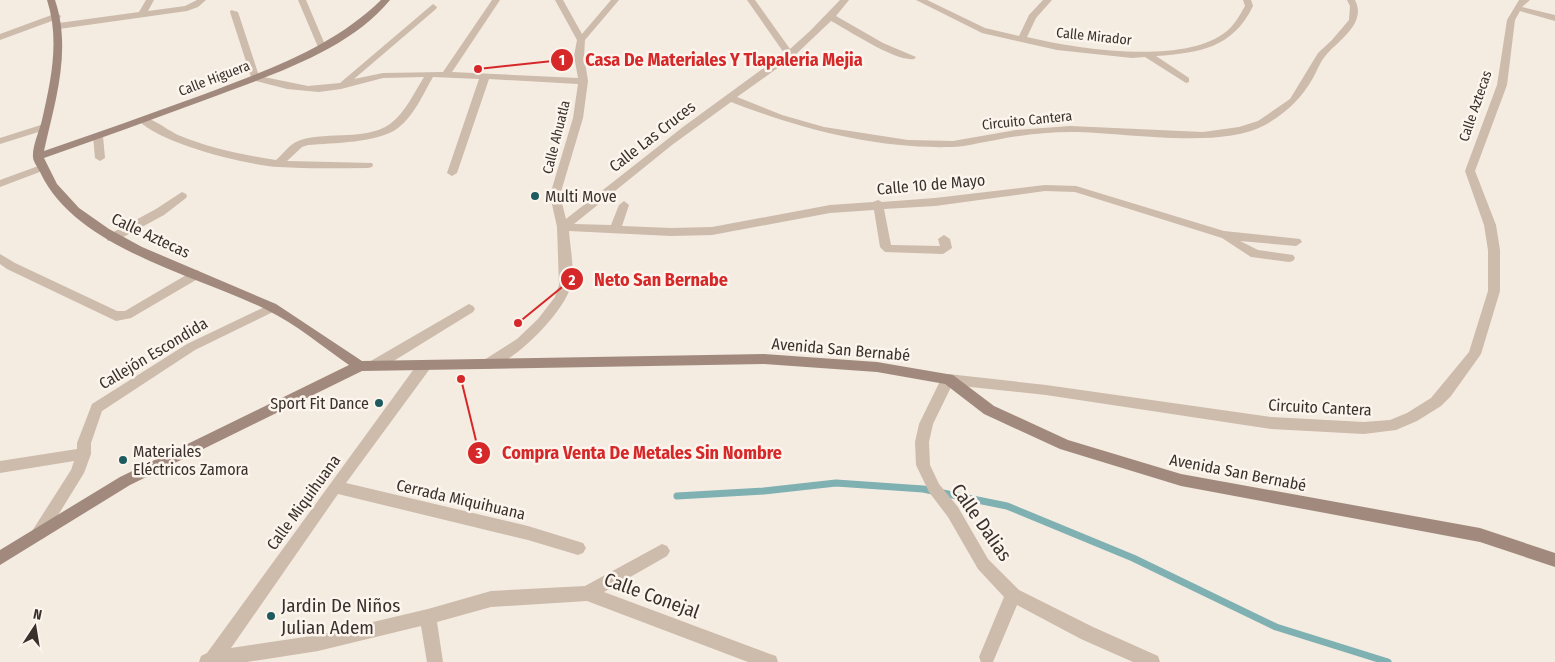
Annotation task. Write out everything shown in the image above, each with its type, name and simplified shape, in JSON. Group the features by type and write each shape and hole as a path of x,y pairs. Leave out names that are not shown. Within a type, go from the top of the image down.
{"street":[{"path":"0,184 40,163 44,127 57,68 59,26 51,0"},
{"path":"142,14 150,0"},
{"path":"59,26 188,8 202,0"},
{"path":"302,0 322,47"},
{"name":"Calle Higuera","path":"40,163 98,136 256,78 322,47 354,29 379,9 386,0"},
{"path":"446,74 496,0"},
{"path":"559,0 581,40 615,0"},
{"path":"751,0 790,55"},
{"name":"Calle Las Cruces","path":"563,226 730,98 790,55 845,0"},
{"name":"Calle Mirador","path":"920,0 982,30 1079,50 1148,55 1206,46 1230,33 1243,18 1249,6 1247,0"},
{"path":"1022,38 1032,17 1048,0"},
{"path":"1342,0 1353,3"},
{"path":"1526,0 1520,3 1517,8 1555,18"},
{"name":"Circuito Cantera","path":"730,98 779,117 823,130 908,143 953,144 1016,134 1070,129 1203,134 1240,130 1261,123 1293,101 1321,55 1335,42 1353,20 1353,3"},
{"path":"340,87 433,7"},
{"name":"Calle Aztecas","path":"1470,172 1502,85 1512,20 1517,8"},
{"path":"234,12 256,78 280,86 322,89 340,87 386,74 446,74 583,81"},
{"path":"0,37 57,16"},
{"path":"831,16 880,45 911,57"},
{"name":"Calle Ahuatla","path":"563,226 555,195 578,118 583,81 579,56 581,40"},
{"path":"1148,55 1186,80"},
{"path":"278,164 298,144 378,133 392,127 405,114 430,75"},
{"path":"452,173 484,76"},
{"path":"143,120 179,140 228,155 278,164 368,165"},
{"path":"0,141 44,127"},
{"path":"98,136 100,158"},
{"name":"Calle Aztecas","path":"40,163 64,200 112,238 273,307 367,366"},
{"name":"Circuito Cantera","path":"948,379 1046,390 1271,423 1364,428 1391,426 1412,417 1436,402 1446,392 1474,354 1494,291 1492,233 1470,172"},
{"name":"Calle 10 de Mayo","path":"563,226 671,232 712,231 830,209 878,204 935,202 1045,188 1076,189 1223,235 1296,242"},
{"path":"112,238 160,212 182,196"},
{"path":"615,229 624,204"},
{"path":"878,204 886,247 890,249 943,250 946,248 944,239"},
{"path":"489,364 521,342 542,322 560,299 565,286 566,272 563,226"},
{"path":"1223,235 1255,254 1289,258"},
{"path":"0,258 12,266 121,317 197,274"},
{"name":"Callejón Escondida","path":"39,533 76,473 84,454 84,443 97,408 192,347 273,307"},
{"path":"0,558 125,481 367,366 468,309"},
{"name":"Avenida San Bernabé","path":"367,366 764,359 877,366 948,379 989,410 1065,445 1181,480 1480,535 1555,560"},
{"name":"Calle Miquihuana","path":"210,661 424,366"},
{"name":"Calle Dalias","path":"948,379 926,424 922,442 924,465 934,488 953,512 983,564 1013,595 1143,660"},
{"path":"0,467 84,454"},
{"name":"Cerrada Miquihuana","path":"335,487 528,533 578,548"},
{"path":"588,593 662,551"},
{"name":"Calle Conejal","path":"210,661 318,643 428,617 491,599 588,593 770,662"},
{"path":"987,657 1013,595"},
{"path":"428,617 436,662"}],"waterway":[{"path":"677,496 764,491 836,483 923,489 1007,506 1133,558 1276,627 1388,662"}],"place":[{"name":"Casa De Materiales Y Tlapaleria Mejia","path":"478,69"},
{"name":"Multi Move","path":"535,196"},
{"name":"Neto San Bernabe","path":"518,323"},
{"name":"Compra Venta De Metales Sin Nombre","path":"461,379"},
{"name":"Sport Fit Dance","path":"379,403"},
{"name":"Materiales Eléctricos Zamora","path":"123,460"},
{"name":"Jardin De Niños Julian Adem","path":"271,616"}]}
